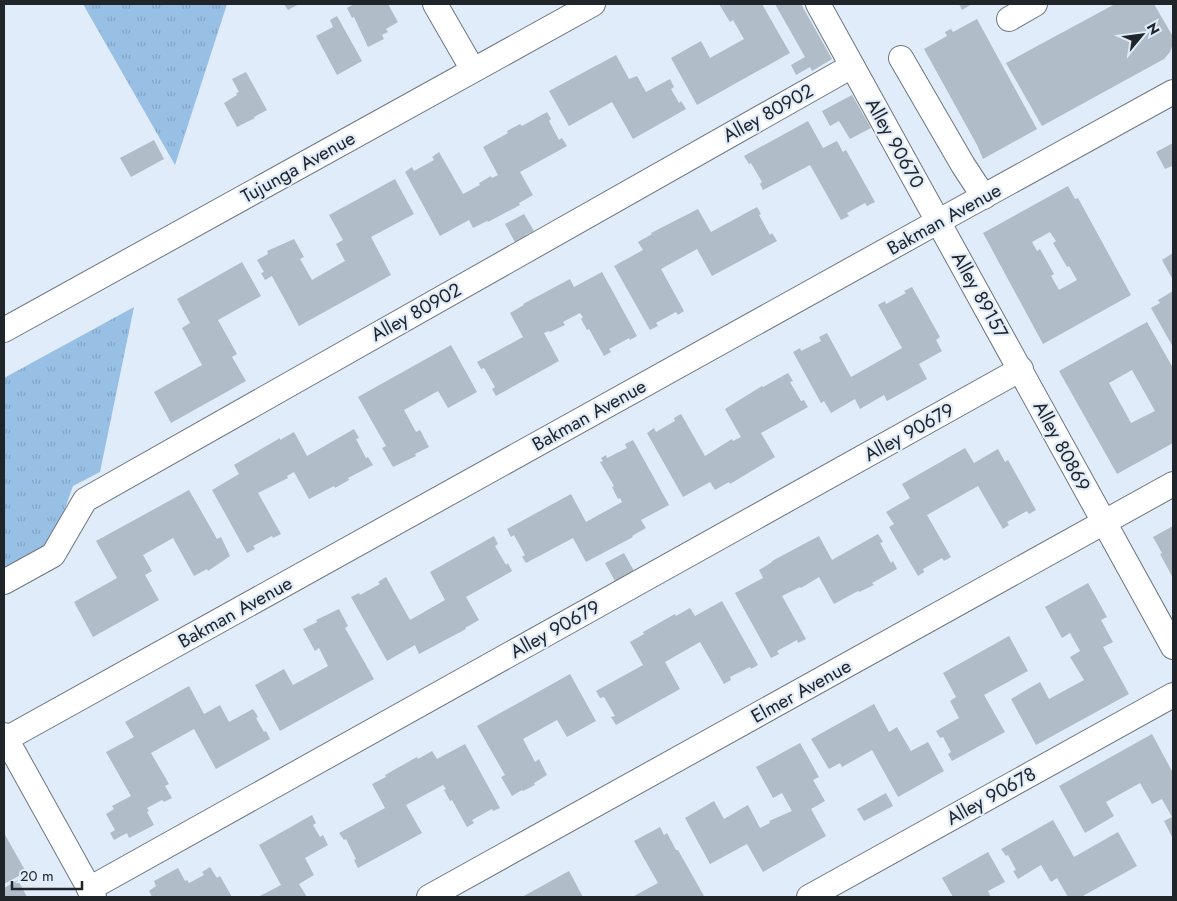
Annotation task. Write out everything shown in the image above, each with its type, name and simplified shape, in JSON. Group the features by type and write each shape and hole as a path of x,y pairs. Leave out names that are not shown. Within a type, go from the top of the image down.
{"street":[{"path":"435,4 473,70"},
{"name":"Tujunga Avenue","path":"4,330 593,4"},
{"name":"Alley 90670","path":"818,4 939,221"},
{"path":"1009,19 1035,4"},
{"path":"901,58 962,165 984,197"},
{"name":"Alley 80902","path":"4,582 53,555 84,500 852,66"},
{"name":"Bakman Avenue","path":"5,737 1173,92"},
{"name":"Alley 89157","path":"939,221 1021,369"},
{"name":"Alley 80869","path":"1021,369 1173,647"},
{"name":"Alley 90679","path":"91,893 1021,369"},
{"name":"Elmer Avenue","path":"429,897 1173,484"},
{"name":"Alley 90678","path":"809,897 1173,694"},
{"path":"5,737 91,893"}],"green space":[{"path":"83,4 227,4 175,165"},
{"path":"134,307 100,472 73,486 59,525 45,549 4,572 4,378"}],"building":[{"path":"284,4 299,4 288,10"},
{"path":"354,4 388,4 398,22 386,29 388,32 382,35 384,39 368,47 354,17 352,18 347,8"},
{"path":"719,4 762,4 790,53 697,105 671,58 701,41 710,58 744,39 733,20 730,22"},
{"path":"775,4 801,4 832,59 812,71 810,67 796,75 791,65 805,57"},
{"path":"959,4 972,4 962,10"},
{"path":"1115,4 1154,4 1172,35 1173,44 1170,52 1164,59 1042,126 1006,63"},
{"path":"337,16 362,61 337,75 316,36 333,27 330,20"},
{"path":"977,19 1037,129 983,159 924,49 947,36 945,32 951,29 953,32"},
{"path":"616,55 629,79 637,76 646,92 670,79 674,87 671,89 679,103 681,101 686,109 633,139 612,102 569,126 549,91"},
{"path":"246,72 267,110 237,127 224,103 239,92 232,79"},
{"path":"852,95 871,128 850,139 839,121 830,126 822,111"},
{"path":"547,112 551,119 549,121 559,140 562,138 567,146 520,172 533,195 519,203 520,205 488,222 473,228 469,220 440,236 405,172 412,167 414,171 434,160 432,157 439,152 463,194 480,185 479,183 491,176 492,178 498,175 483,147 508,133 507,131 520,124 522,126"},
{"path":"808,121 823,148 837,141 843,152 846,150 875,202 867,206 865,203 847,213 849,216 841,220 810,165 763,190 760,184 762,182 751,163 749,164 744,156"},
{"path":"154,140 164,159 131,177 120,158"},
{"path":"1173,143 1173,168 1172,166 1165,169 1156,152"},
{"path":"395,179 414,214 371,237 391,275 299,326 272,276 265,280 261,273 264,272 257,260 268,254 267,251 294,239 304,257 300,259 312,280 345,261 336,244 343,240 329,215"},
{"path":"1068,186 1075,199 1078,198 1131,295 1043,344 983,233","holes":["1050,232 1056,241 1053,243 1077,280 1059,290 1051,276 1054,274 1040,249 1037,251 1032,242"]},
{"path":"757,207 761,214 759,215 770,235 772,233 777,241 712,276 697,249 661,269 684,311 678,315 676,312 656,323 658,326 650,330 614,266 643,250 638,242 651,233 698,209 711,232"},
{"path":"524,214 534,231 526,235 527,238 516,244 505,224"},
{"path":"1173,253 1173,280 1162,260"},
{"path":"242,262 261,296 218,320 237,354 232,357 246,381 171,423 154,392 202,365 182,328 190,323 177,299"},
{"path":"602,272 637,336 630,340 629,338 609,349 611,352 604,356 589,329 587,330 580,313 563,322 565,325 544,333 559,361 496,396 492,389 495,387 484,368 481,369 477,362 523,337 510,313 570,279 574,287"},
{"path":"912,287 940,337 936,340 942,351 919,364 927,379 887,401 884,395 860,409 855,399 831,413 824,401 821,403 793,352 800,348 801,351 821,341 819,337 827,333 851,377 902,348 878,305 885,301 886,304 906,293 904,291"},
{"path":"1173,291 1173,347 1151,308 1160,303 1158,300"},
{"path":"1147,322 1173,368 1173,443 1117,474 1059,371","holes":["1132,370 1155,411 1131,423 1109,383"]},
{"path":"451,345 477,392 448,408 438,391 404,410 416,432 420,430 429,447 415,454 416,456 393,467 382,448 386,446 358,397"},
{"path":"788,373 793,381 790,382 801,401 804,400 808,407 761,433 775,457 730,484 729,482 715,490 710,482 683,497 647,433 654,428 656,432 675,421 674,418 681,414 705,456 732,439 733,441 741,437 725,409 762,386"},
{"path":"354,429 359,438 356,439 366,458 368,457 373,465 348,478 349,480 335,488 334,486 309,499 294,472 287,476 288,478 258,493 281,534 273,538 272,536 253,546 255,549 247,553 212,490 239,474 234,465 280,438 280,440 294,432 307,456"},
{"path":"633,440 669,505 641,520 646,528 633,537 586,562 573,538 526,563 522,557 525,555 514,535 511,537 507,529 571,494 586,522 622,502 620,498 618,499 612,487 614,486 600,462 603,461 601,458 606,455 607,458 627,448 625,444"},
{"path":"965,448 974,463 998,449 1005,462 1008,460 1036,510 1029,514 1027,511 1007,522 1009,525 1003,529 978,486 927,515 951,557 944,561 942,558 923,569 924,572 918,576 889,527 894,524 886,512 910,498 902,484"},
{"path":"189,490 217,539 221,537 230,556 208,571 207,569 194,576 173,538 143,555 152,571 145,575 159,600 93,637 74,602 117,578 96,541"},
{"path":"1173,526 1172,571 1173,578 1153,537"},
{"path":"878,534 883,542 880,543 891,563 893,561 897,569 872,583 874,585 834,604 819,577 801,588 782,596 806,639 798,643 797,640 777,651 779,654 771,658 735,593 763,578 759,570 772,561 819,536 832,560"},
{"path":"494,536 498,544 495,546 506,565 508,563 512,571 466,597 479,620 419,654 415,645 387,661 351,597 359,593 360,595 380,584 378,582 386,577 410,620 445,600 430,572"},
{"path":"624,553 634,571 616,583 605,563"},
{"path":"1088,583 1107,617 1101,620 1113,642 1103,647 1129,694 1036,745 1011,699 1040,682 1049,699 1084,680 1070,657 1080,651 1070,633 1062,638 1045,607"},
{"path":"722,601 758,665 730,677 731,680 724,684 700,642 665,662 680,689 616,725 611,717 615,716 604,697 600,698 596,691 643,665 630,642 644,634 643,632 675,614 676,616 690,608 695,616"},
{"path":"339,609 348,626 345,628 374,679 280,731 255,685 284,669 293,685 328,666 319,648 315,651 303,629 317,622 316,620"},
{"path":"1009,636 1028,671 984,695 1005,732 952,761 948,754 951,752 943,737 940,738 936,731 959,718 950,701 956,697 943,673"},
{"path":"570,674 596,721 567,737 557,720 523,739 535,762 539,759 547,775 534,783 535,785 512,796 501,777 505,775 477,726"},
{"path":"189,686 204,714 220,705 229,722 253,709 258,717 256,718 270,739 216,769 194,729 151,753 169,784 165,786 172,798 164,802 162,800 147,808 149,811 147,812 154,825 129,838 127,833 114,840 110,833 115,830 106,814 114,809 112,806 131,796 106,752 134,737 125,722"},
{"path":"874,704 889,732 897,727 911,751 928,742 944,771 898,797 872,750 842,767 840,763 829,769 811,739"},
{"path":"1152,734 1173,773 1173,839 1164,821 1172,817 1162,799 1152,804 1140,783 1106,802 1114,816 1085,833 1059,786"},
{"path":"800,743 819,777 813,780 825,801 811,809 826,836 763,872 747,844 710,864 685,818 714,801 724,819 748,805 760,828 770,823 769,821 792,811 782,793 773,798 756,767"},
{"path":"465,744 500,808 493,811 492,809 472,820 474,823 467,827 452,800 450,801 443,785 406,805 422,833 358,868 354,860 356,859 346,839 344,840 339,833 385,808 372,784 417,757 418,759 432,751 437,759"},
{"path":"886,793 893,806 864,821 857,809"},
{"path":"312,815 316,823 313,825 320,837 323,835 328,845 305,858 314,875 299,884 307,897 258,897 281,885 259,845"},
{"path":"1053,820 1074,857 1118,832 1137,866 1081,897 1068,897 1057,878 1051,882 1041,865 1018,879 1013,871 1016,870 1008,855 1006,856 1001,849"},
{"path":"660,827 664,835 667,833 676,850 678,850 704,896 634,896 658,883 634,841"},
{"path":"4,833 26,872 4,884"},
{"path":"988,852 1005,882 988,891 991,897 953,897 942,878"},
{"path":"210,867 217,878 220,876 232,897 152,897 149,891 156,886 154,881 178,868 185,881 187,880 189,883 204,875 202,872"},
{"path":"569,871 583,897 522,897"},
{"path":"18,880 27,897 4,897 4,888"}]}
